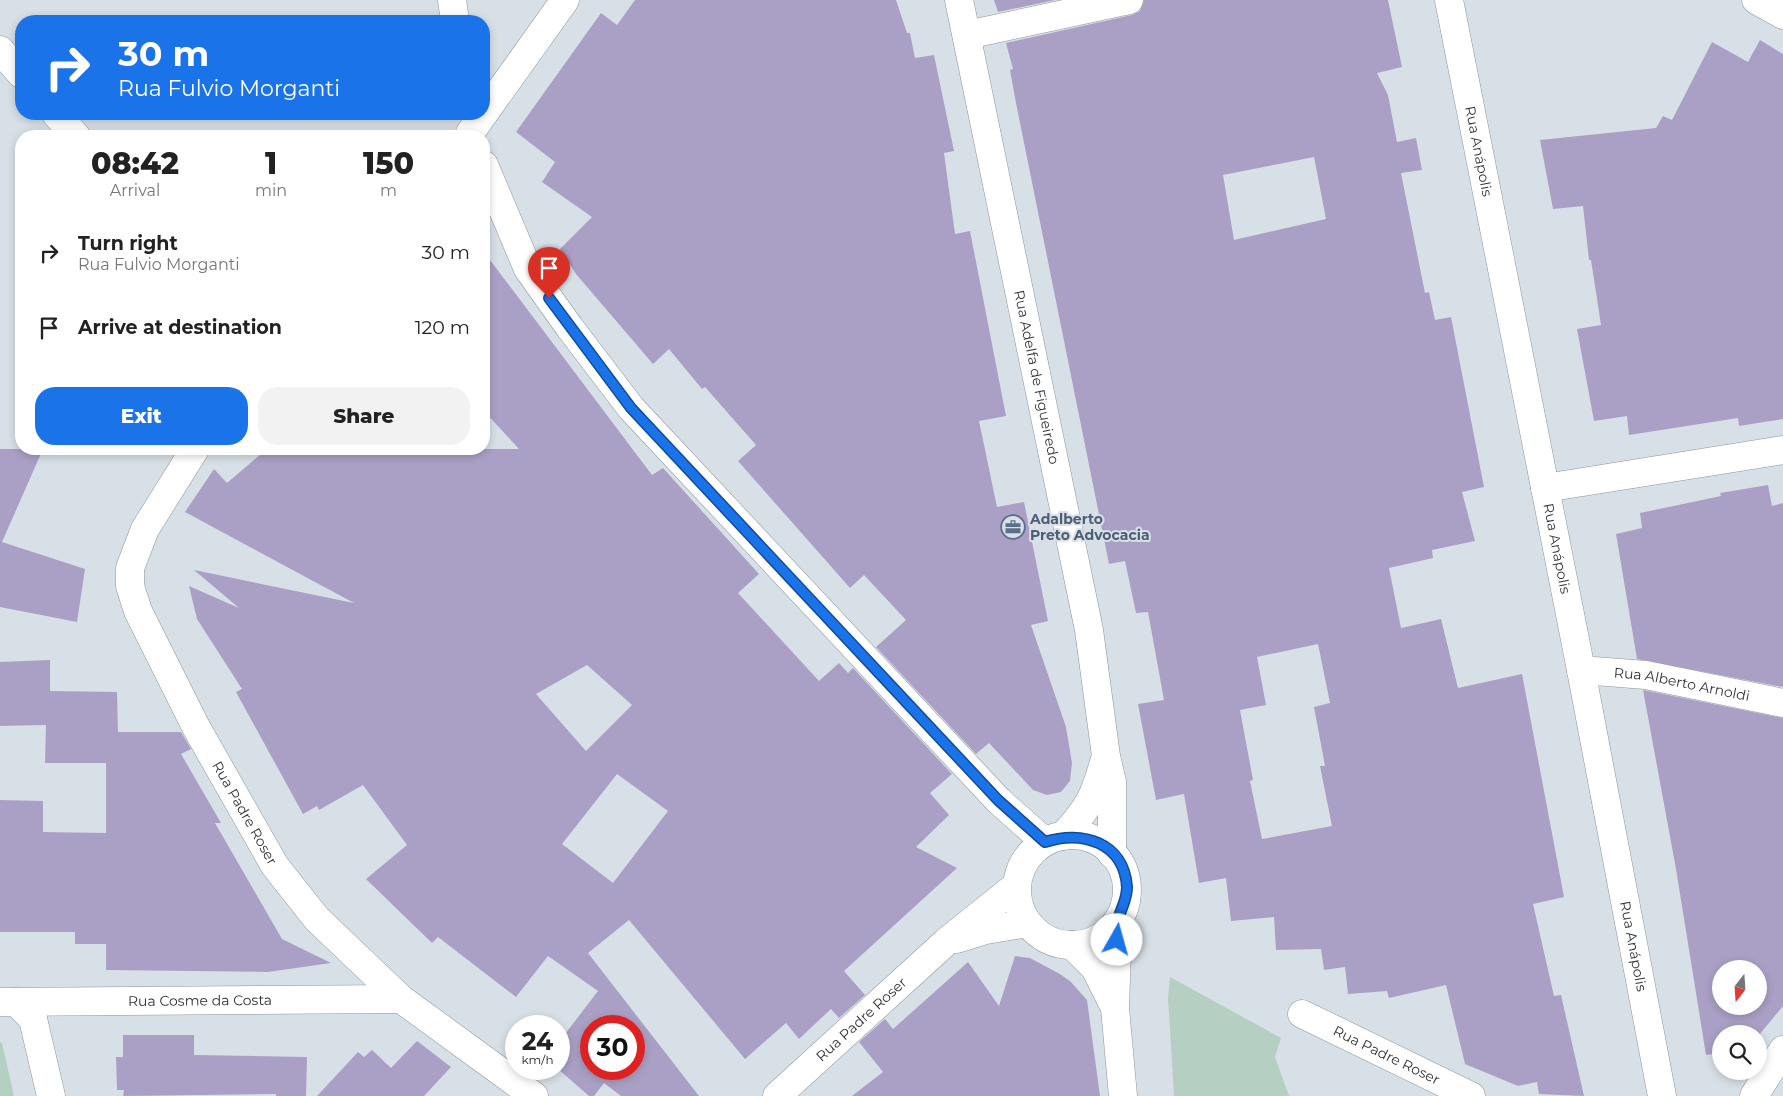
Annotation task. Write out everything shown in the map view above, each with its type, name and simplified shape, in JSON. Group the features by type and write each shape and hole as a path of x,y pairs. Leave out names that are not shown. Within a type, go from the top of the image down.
{"street":[{"path":"452,0 454,15"},
{"path":"490,101 565,0"},
{"name":"Rua Adelfa de Figueiredo","path":"958,0 967,35 1089,630 1106,756 1112,782 1112,854"},
{"path":"967,35 1130,0"},
{"name":"Rua Anápolis","path":"1448,0 1581,670 1662,1096"},
{"path":"1756,0 1783,15"},
{"path":"0,50 15,67"},
{"path":"61,120 71,130"},
{"path":"490,179 528,269 631,408 998,800 1054,839"},
{"path":"1545,488 1783,450"},
{"name":"Rua Padre Roser","path":"191,455 145,529 134,553 130,568 130,586 138,611 196,727 275,866 317,919 401,999 534,1096"},
{"name":"Rua Alberto Arnoldi","path":"1581,670 1646,675 1783,704"},
{"name":"Rua Adelfa de Figueiredo","path":"1054,839 1085,813 1092,800 1106,756"},
{"path":"998,800 1012,824 1021,850 1019,877 1018,904 1028,923 1038,934 1054,943 1072,945 1090,942 1106,934 1118,920 1125,904 1127,886 1122,869 1112,854 1098,842 1081,836 1054,839 1031,853 1019,877"},
{"name":"Rua Padre Roser","path":"777,1096 1019,877"},
{"path":"1118,920 1114,1008 1124,1096"},
{"name":"Rua Padre Roser","path":"946,942 986,930 1028,923"},
{"path":"1072,945 1095,968 1114,1008"},
{"name":"Rua Cosme da Costa","path":"8,1002 401,999"},
{"path":"8,1002 34,1019 51,1096"},
{"name":"Rua Padre Roser","path":"1302,1014 1471,1096"},
{"path":"1754,1096 1783,1050"}],"green space":[{"path":"1170,977 1281,1038 1275,1057 1289,1096 1174,1096 1168,998"},
{"path":"0,1042 2,1043 14,1096 0,1096"}],"building":[{"path":"635,0 896,0 907,33 910,33 915,58 934,55 954,151 944,153 955,234 970,231 1006,416 979,421 997,507 1024,502 1048,621 1031,625 1066,727 1072,763 1070,781 1061,792 1047,795 1033,790 989,743 976,754 876,647 906,620 864,575 850,588 738,461 756,445 705,387 702,389 669,349 653,364 576,274 560,249 592,217 542,182 555,162 516,132 601,13 617,25"},
{"path":"994,0 1055,0 998,12"},
{"path":"1144,0 1388,0 1402,67 1377,73 1388,95 1397,142 1416,138 1422,170 1401,173 1425,293 1429,292 1435,320 1451,317 1484,487 1462,492 1475,541 1432,550 1433,558 1389,568 1401,628 1441,619 1458,688 1522,674 1564,897 1533,904 1554,996 1561,995 1584,1096 1539,1094 1537,1082 1518,1086 1465,1064 1446,985 1389,998 1387,991 1348,994 1345,967 1324,970 1321,949 1276,950 1274,917 1231,921 1226,878 1199,883 1184,794 1156,800 1138,704 1164,700 1148,612 1136,613 1125,561 1109,564 1016,103 1010,70 1013,69 1006,43 1132,15 1140,11","holes":["1314,157 1326,219 1234,240 1223,175","1318,644 1330,703 1314,707 1325,766 1320,766 1332,826 1262,839 1250,781 1253,780 1240,710 1266,705 1257,657"]},
{"path":"1760,40 1783,54 1783,419 1739,426 1738,418 1629,435 1627,416 1594,421 1577,329 1601,325 1591,260 1589,260 1583,206 1553,209 1540,140 1656,128 1663,116 1672,120 1712,42 1748,62"},
{"path":"490,260 652,475 663,468 759,574 738,593 819,681 839,663 848,673 853,668 952,774 930,793 949,815 916,847 957,868 844,971 865,995 839,1018 831,1009 799,1039 786,1023 745,1059 629,920 588,953 636,1015 580,1015 580,1080 645,1080 645,1026 699,1096 621,1096 604,1083 594,1096 589,1096 570,1079 570,1028 598,991 548,956 516,997 438,937 432,943 366,879 407,845 363,785 319,810 317,806 303,814 236,692 242,689 197,619 189,586 239,608 194,570 354,603 185,512 214,469 227,483 260,455 490,455 490,449 519,449 490,418","holes":["587,665 632,705 586,751 536,694","617,774 668,811 613,883 562,844"]},
{"path":"0,449 15,449 15,455 40,455 2,542 85,569 77,622 0,607"},
{"path":"1768,485 1772,506 1783,503 1783,687 1637,659 1616,534 1642,528 1640,513 1721,496 1720,493"},
{"path":"50,660 50,691 117,692 118,732 181,732 191,749 181,754 221,823 215,823 282,939 331,963 268,972 106,970 106,944 75,944 75,932 0,932 0,800 43,801 43,832 106,833 106,763 45,763 46,725 0,726 0,662"},
{"path":"1643,690 1783,718 1783,1006 1767,1025 1712,1025 1712,1054 1706,1055 1676,869"},
{"path":"1015,956 1030,958 1060,974 1071,982 1087,1000 1100,1096 852,1096 883,1072 859,1042 885,1019 893,1029 968,962 999,1006"},
{"path":"123,1035 194,1035 194,1055 307,1057 306,1096 276,1096 276,1094 123,1096 124,1090 117,1090 116,1057 123,1057"},
{"path":"417,1041 451,1067 424,1096 317,1096 358,1052 364,1057 372,1050 391,1068"}],"place":[{"name":"Adalberto Preto Advocacia","path":"1013,527"}],"route":[{"path":"549,298 631,408 998,800 1045,842 1062,836 1081,836 1098,842 1112,854 1122,869 1127,886 1125,904 1118,920 1117,940"}]}
